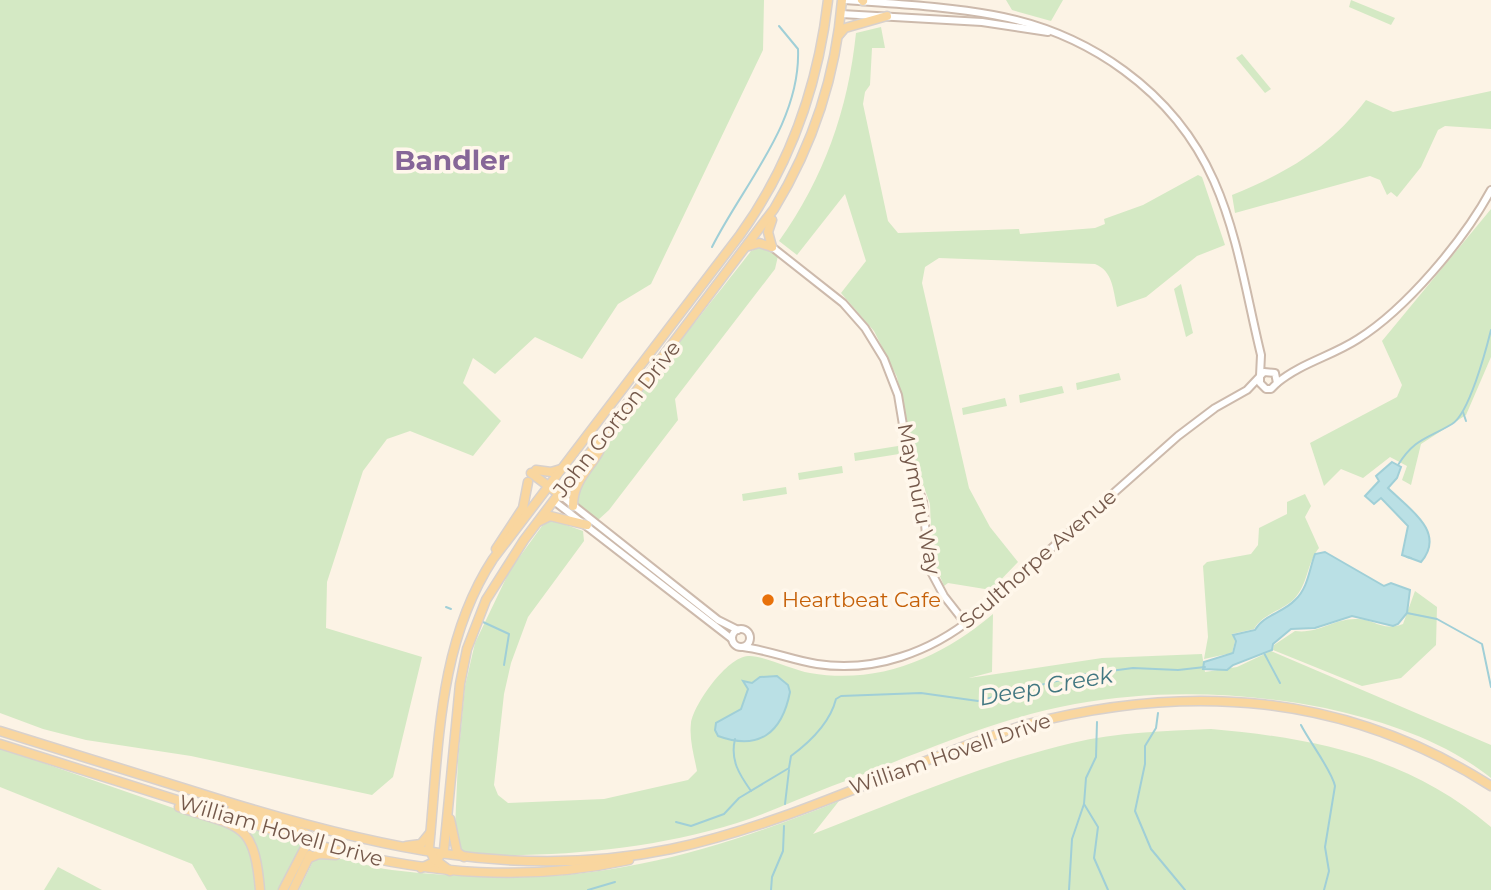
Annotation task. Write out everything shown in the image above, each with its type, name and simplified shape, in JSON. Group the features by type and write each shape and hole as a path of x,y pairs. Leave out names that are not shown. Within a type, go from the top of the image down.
{"main road":[{"name":"John Gorton Drive","path":"436,857 431,830 449,664 464,615 493,559 740,235 773,183 789,152 810,95 828,0"},
{"name":"John Gorton Drive","path":"436,857 448,813 460,684 467,649 500,575 604,433 772,214 799,165 814,128 828,85 843,0"},
{"path":"826,13 841,14"},
{"path":"838,35 845,28 887,16"},
{"path":"772,214 768,232 772,247"},
{"path":"749,246 759,243 772,247"},
{"path":"573,506 579,477 603,445 604,433"},
{"path":"531,477 561,468"},
{"path":"531,477 556,498"},
{"path":"493,559 499,540 523,508 531,477"},
{"path":"537,524 550,516 587,526"},
{"name":"William Hovell Drive","path":"0,744 380,861 421,868 511,875 564,872 673,849 756,825 1024,724 1069,713 1143,703 1255,704 1345,718 1430,750 1491,786"},
{"name":"William Hovell Drive","path":"0,731 326,832 436,857 557,862 652,853"},
{"path":"45,759 240,829 255,849 260,890"},
{"path":"198,793 208,801 305,833 310,841 309,858 293,890"},
{"path":"448,813 457,852 469,859"},
{"path":"372,843 411,846 427,839 431,830"},
{"path":"283,890 310,841 326,832"},
{"path":"309,858 328,854 380,861"},
{"path":"421,868 436,857 450,871"}],"street":[{"path":"843,0 995,15 1051,32 1099,54 1138,81 1168,109 1197,149 1223,206 1261,355 1260,376 1264,388"},
{"path":"841,14 982,22 1051,32"},
{"path":"1261,355 1277,383 1293,370 1354,342 1387,319 1467,227 1491,190"},
{"name":"Maymuru Way","path":"772,247 843,303 865,328 884,359 898,396 909,461 923,502 929,568 939,589 965,624"},
{"path":"1260,376 1272,371 1293,370"},
{"name":"Sculthorpe Avenue","path":"743,647 762,649 820,665 866,664 919,650 965,624 1178,436 1215,408 1247,390 1260,376"},
{"name":"Sculthorpe Avenue","path":"1247,390 1271,389 1277,383"},
{"path":"556,498 573,506 718,620 746,631 749,636 748,643 743,647 736,646 732,639 587,526 556,498"},
{"path":"732,639 738,630"},
{"name":"Sculthorpe Avenue","path":"749,636 762,649"}],"green space":[{"path":"0,0 764,0 763,50 651,284 618,304 582,359 535,337 495,374 473,358 463,383 501,421 473,456 410,431 387,439 363,471 327,582 326,628 422,657 393,777 372,795 191,756 86,740 43,729 0,713"},
{"path":"1006,0 1063,0 1051,21 1012,10"},
{"path":"1351,0 1395,18 1391,25 1349,7"},
{"path":"881,27 885,48 872,48 870,85 865,92 863,104 888,221 898,233 1019,229 1020,234 1095,228 1105,224 1104,219 1143,205 1198,175 1202,177 1225,245 1197,256 1146,297 1117,307 1109,276 1095,264 939,258 925,267 922,283 969,488 990,527 1018,562 991,590 948,583 944,586 932,557 930,504 915,462 897,377 874,331 841,293 866,261 845,194 797,255 779,241 809,193 831,142 847,89 856,33"},
{"path":"1242,54 1271,89 1265,93 1236,58"},
{"path":"1491,91 1491,129 1445,126 1438,130 1421,167 1397,197 1391,192 1387,195 1380,180 1370,176 1235,213 1232,195 1271,178 1306,157 1337,132 1366,100 1393,112"},
{"path":"1491,209 1491,357 1466,415 1421,444 1411,485 1402,480 1407,466 1390,457 1363,478 1341,469 1324,486 1310,443 1397,397 1402,385 1382,341"},
{"path":"761,247 778,256 775,269 675,399 678,420 609,510 597,521 577,504 583,483 600,453 682,339 751,251"},
{"path":"1181,284 1193,333 1186,337 1174,289"},
{"path":"1119,373 1121,380 1077,390 1076,383"},
{"path":"1062,386 1064,393 1020,403 1019,395"},
{"path":"1005,398 1007,406 963,415 962,408"},
{"path":"898,446 899,454 855,461 854,453"},
{"path":"842,466 843,473 799,480 798,473"},
{"path":"786,487 787,494 743,501 742,494"},
{"path":"1305,494 1311,506 1305,517 1319,548 1299,593 1254,629 1232,634 1235,641 1232,653 1204,659 1208,637 1203,566 1207,562 1251,554 1258,545 1259,528 1287,514 1287,502"},
{"path":"552,520 583,531 584,541 528,617 511,663 504,694 494,785 498,795 508,803 604,799 688,780 697,771 691,735 693,715 713,683 740,658 754,656 810,673 836,676 885,671 930,655 973,630 993,614 992,672 969,678 1102,658 1202,654 1205,672 1237,667 1271,651 1491,745 1491,778 1453,753 1412,734 1325,708 1232,696 1137,696 1075,704 1013,719 761,815 671,840 570,853 468,855 462,853 455,829 465,686 475,643 510,570 542,526"},
{"path":"1415,591 1437,607 1436,645 1401,678 1362,686 1273,650 1274,645 1295,631 1311,630 1340,621 1362,619 1383,626 1403,624"},
{"path":"1211,729 1287,738 1324,746 1359,755 1427,783 1460,803 1491,827 1491,890 299,890 314,859 324,858 404,871 493,877 539,877 627,867 713,846 839,801 813,834 1006,761 1072,743 1107,736"},
{"path":"0,748 231,828 248,847 256,890 207,890 192,864 0,787"},
{"path":"242,825 301,844 280,890 262,890 257,847"},
{"path":"58,867 102,890 44,890"}],"water":[{"path":"1392,462 1401,467 1397,478 1388,488 1422,521 1430,541 1428,551 1421,562 1402,555 1408,526 1381,498 1374,504 1365,496 1379,481 1376,476"},
{"path":"1325,552 1384,586 1391,583 1410,590 1407,613 1398,624 1393,626 1352,616 1315,628 1291,629 1273,644 1272,650 1233,665 1227,670 1203,669 1204,662 1233,653 1236,641 1233,635 1255,630 1263,621 1295,600 1305,584 1315,554"},
{"path":"777,676 788,685 790,692 775,728 757,739 745,741 718,736 716,723 741,709 748,689 743,681 752,683 760,677"}],"waterway":[{"path":"712,247 768,152 790,102 798,49 779,26"},
{"name":"Deep Creek","path":"1398,465 1410,449 1452,424 1465,408 1491,330"},
{"path":"1463,412 1466,421"},
{"name":"Deep Creek","path":"1407,557 1411,558"},
{"path":"446,607 451,609"},
{"path":"1407,613 1437,619 1482,644 1491,687"},
{"path":"483,622 509,634 504,665"},
{"path":"1264,653 1280,683"},
{"name":"Deep Creek","path":"676,822 691,826 724,814 739,798 789,768 791,756 818,731 829,716 836,699 841,696 921,693 978,701 1080,675 1133,668 1178,670 1205,667"},
{"path":"1158,713 1156,728 1145,746 1145,764 1135,811 1151,849 1185,890"},
{"path":"1069,890 1072,839 1084,804 1086,778 1096,757 1097,722"},
{"path":"1301,725 1330,772 1335,786 1325,847 1329,871 1324,890"},
{"path":"735,739 734,754 737,766 751,791"},
{"path":"785,804 789,770"},
{"path":"1084,804 1098,827 1094,858 1108,890"},
{"path":"771,890 772,877 783,851 784,826"},
{"name":"Deep Creek","path":"588,890 615,882"}],"place":[{"name":"Heartbeat Cafe","path":"768,600"}],"district":[{"name":"Bandler","path":"452,160"}]}
